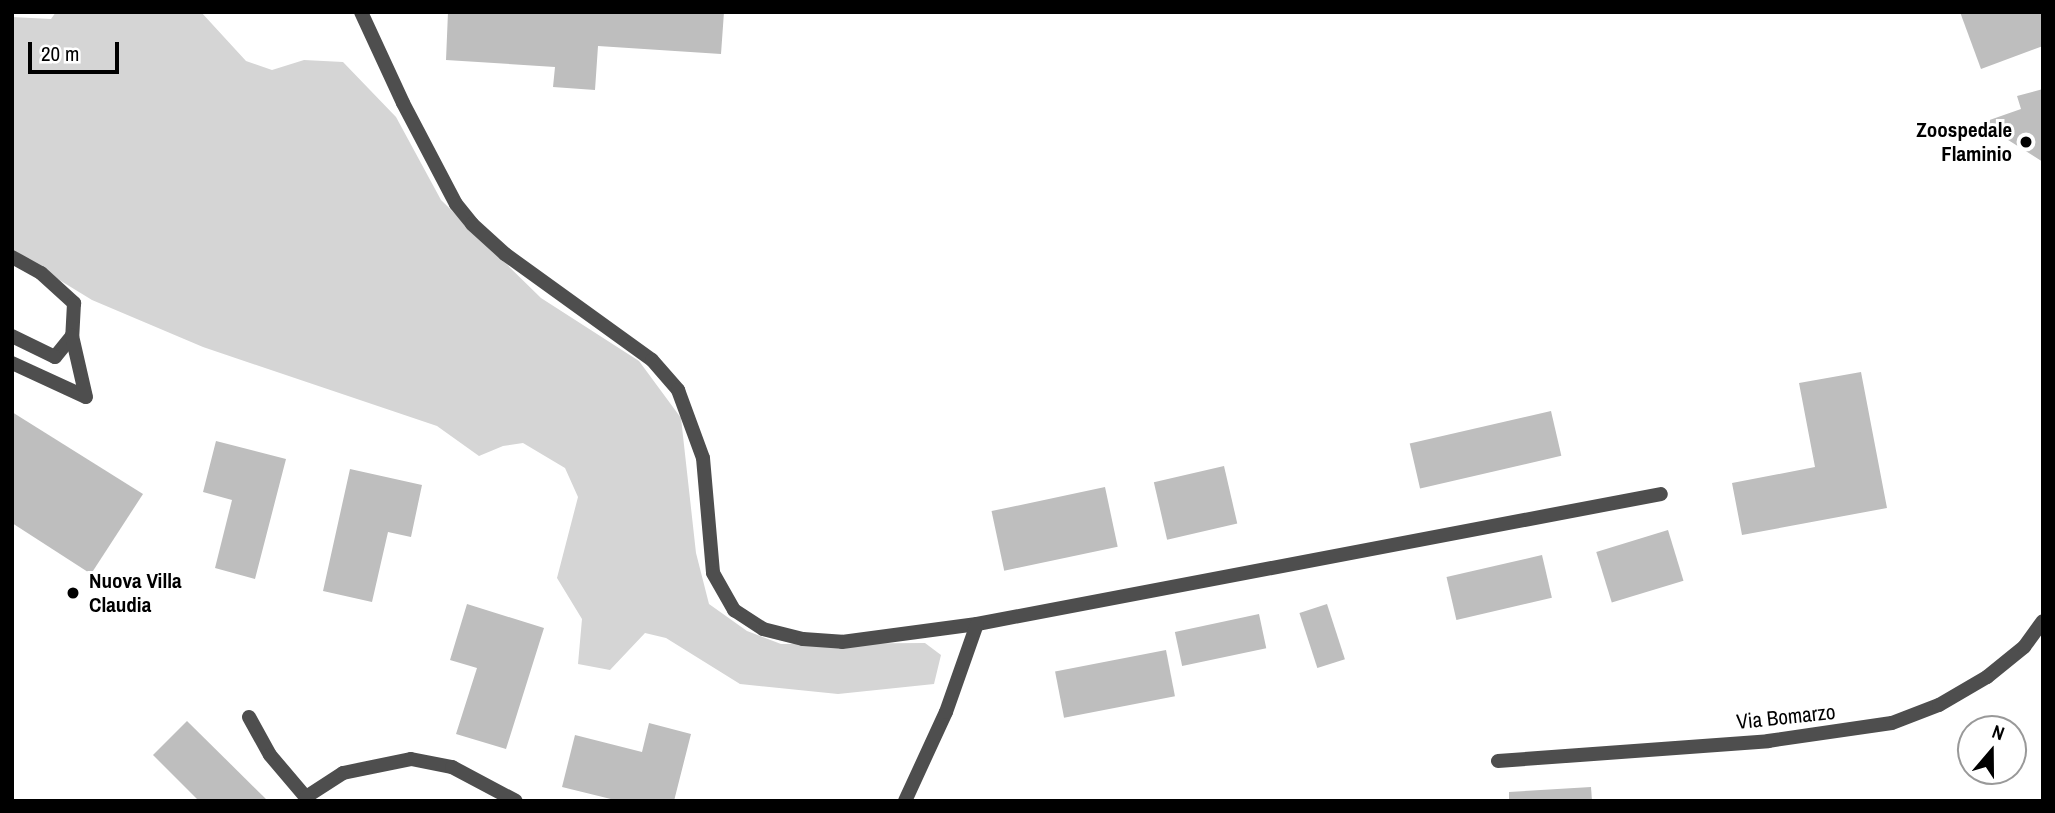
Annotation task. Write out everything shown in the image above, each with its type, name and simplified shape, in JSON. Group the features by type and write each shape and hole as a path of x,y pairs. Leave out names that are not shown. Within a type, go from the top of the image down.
{"street":[{"path":"361,12 403,103 456,204 472,224 505,254 652,360 678,390 704,458 710,562 734,610 776,634 829,642 977,624 1661,494"},
{"path":"12,257 41,273 74,303 72,336 86,397 12,363"},
{"path":"12,336 55,357 72,336"},
{"name":"Via Bomarzo","path":"1498,761 1768,741 1892,723 1938,705 1994,673 2024,647 2043,621"},
{"path":"905,801 946,712 977,624"},
{"path":"249,717 270,755 308,799 343,773 411,759 452,767 516,801"}],"shaded area":[{"path":"56,12 201,12 246,61 272,70 304,60 343,62 396,117 441,200 541,298 639,361 681,418 696,553 709,604 747,631 781,644 925,643 941,655 934,684 838,694 740,684 666,638 645,633 610,670 578,664 582,619 557,578 578,497 565,468 523,443 503,446 479,456 437,426 203,347 92,300 12,251 12,17 51,19"}],"building":[{"path":"448,12 724,12 721,54 598,46 595,90 553,87 555,67 446,60"},
{"path":"1960,12 2043,12 2043,46 1981,69"},
{"name":"Zoospedale Flaminio","path":"2043,89 2043,162 1981,123 2021,109 2017,96"},
{"path":"1861,372 1887,508 1742,535 1732,483 1815,467 1799,383"},
{"path":"1551,411 1561,456 1420,488 1410,444"},
{"path":"12,412 143,494 91,574 12,523"},
{"path":"216,441 286,459 255,579 215,568 232,500 203,492"},
{"path":"1224,466 1237,523 1167,540 1154,482"},
{"path":"350,469 422,485 411,537 388,532 372,602 323,591"},
{"path":"1105,487 1118,547 1004,571 992,511"},
{"path":"1668,530 1683,581 1612,603 1596,552"},
{"path":"1542,555 1552,598 1456,620 1447,577"},
{"path":"467,604 544,628 506,749 456,734 477,668 450,660"},
{"path":"1327,604 1345,659 1317,668 1299,613"},
{"path":"1259,614 1266,648 1182,666 1175,632"},
{"path":"1166,650 1175,696 1064,718 1055,672"},
{"path":"187,721 268,801 199,801 153,755"},
{"path":"649,723 691,734 674,801 619,801 562,787 575,735 642,752"},
{"path":"1591,787 1592,801 1509,801 1509,792"}],"place":[{"name":"Zoospedale Flaminio","path":"2026,142"},
{"name":"Nuova Villa Claudia","path":"73,593"}]}
